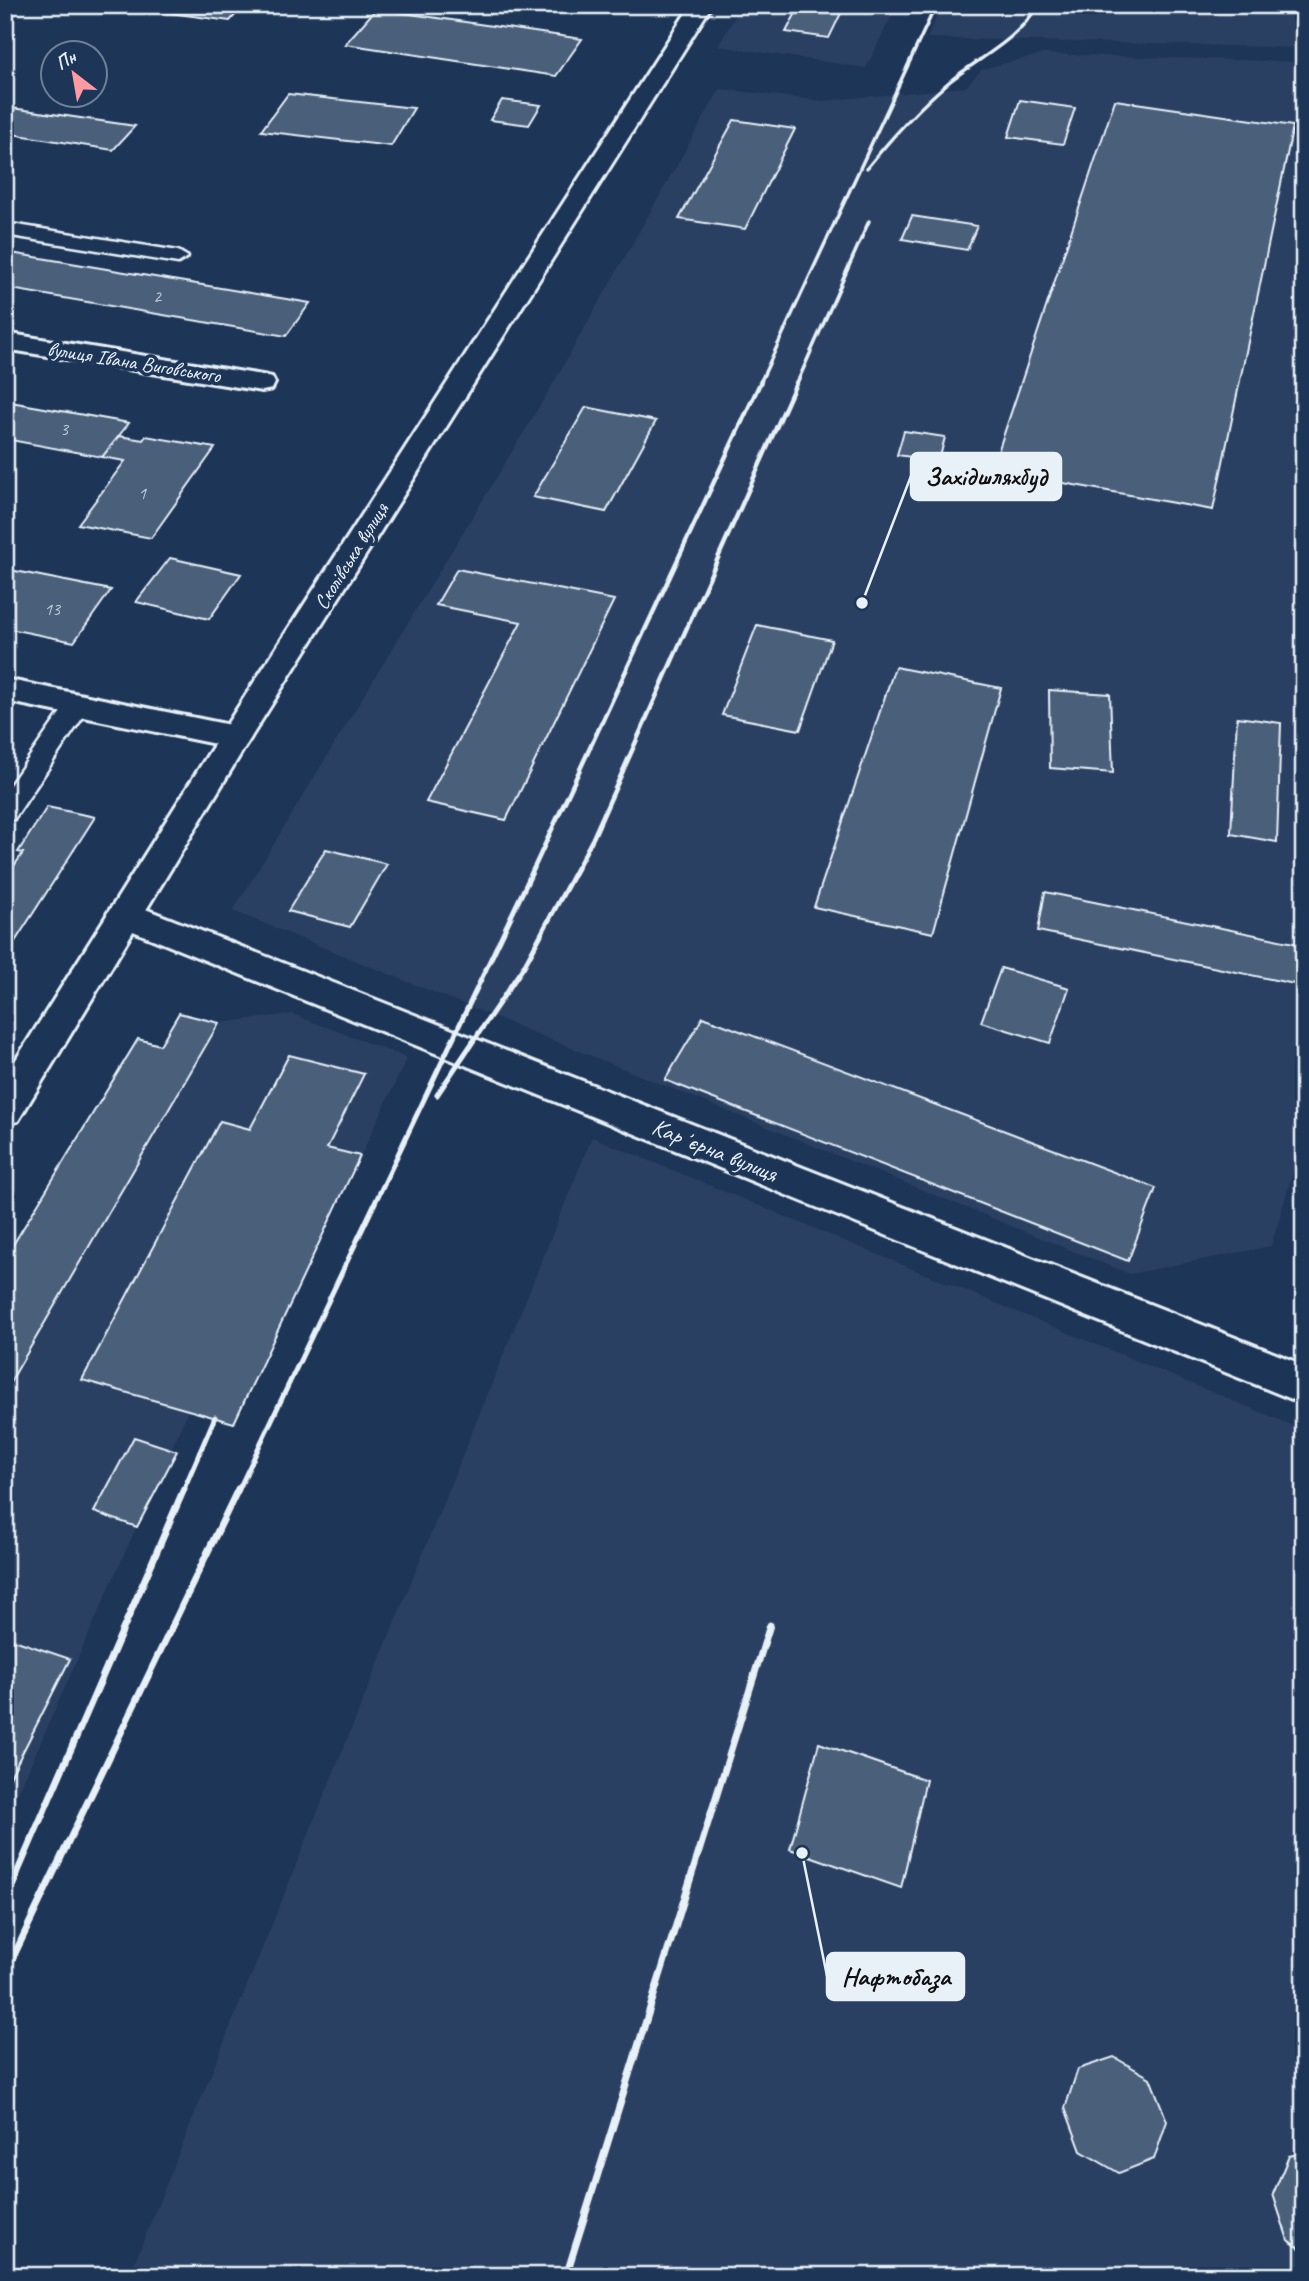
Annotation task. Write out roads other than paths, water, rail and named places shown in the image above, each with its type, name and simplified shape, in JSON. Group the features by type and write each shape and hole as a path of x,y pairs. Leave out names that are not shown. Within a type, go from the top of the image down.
{"street":[{"name":"Сколівська вулиця","path":"5,1110 235,737 702,5"},
{"name":"вулиця Івана Виговського","path":"5,341 262,383"},
{"path":"5,690 235,737"},
{"name":"Карʼєрна вулиця","path":"125,914 1304,1385"}],"lane":[{"path":"5,229 178,257"},
{"path":"5,812 79,705"}],"railway":[{"path":"760,383 936,5"},
{"path":"867,168 927,102 949,82 1009,39 1038,5"},
{"path":"797,383 869,221"},
{"path":"533,870 761,381"},
{"path":"576,870 593,838 797,381"},
{"path":"238,1491 534,868"},
{"path":"437,1095 524,966 577,868"},
{"path":"183,1491 215,1417"},
{"path":"5,1908 18,1871 184,1489"},
{"path":"5,1974 238,1489"},
{"path":"566,2276 770,1625"}],"place":[{"name":"Західшляхбуд","path":"862,603"},
{"name":"Нафтобаза","path":"802,1853"}]}
